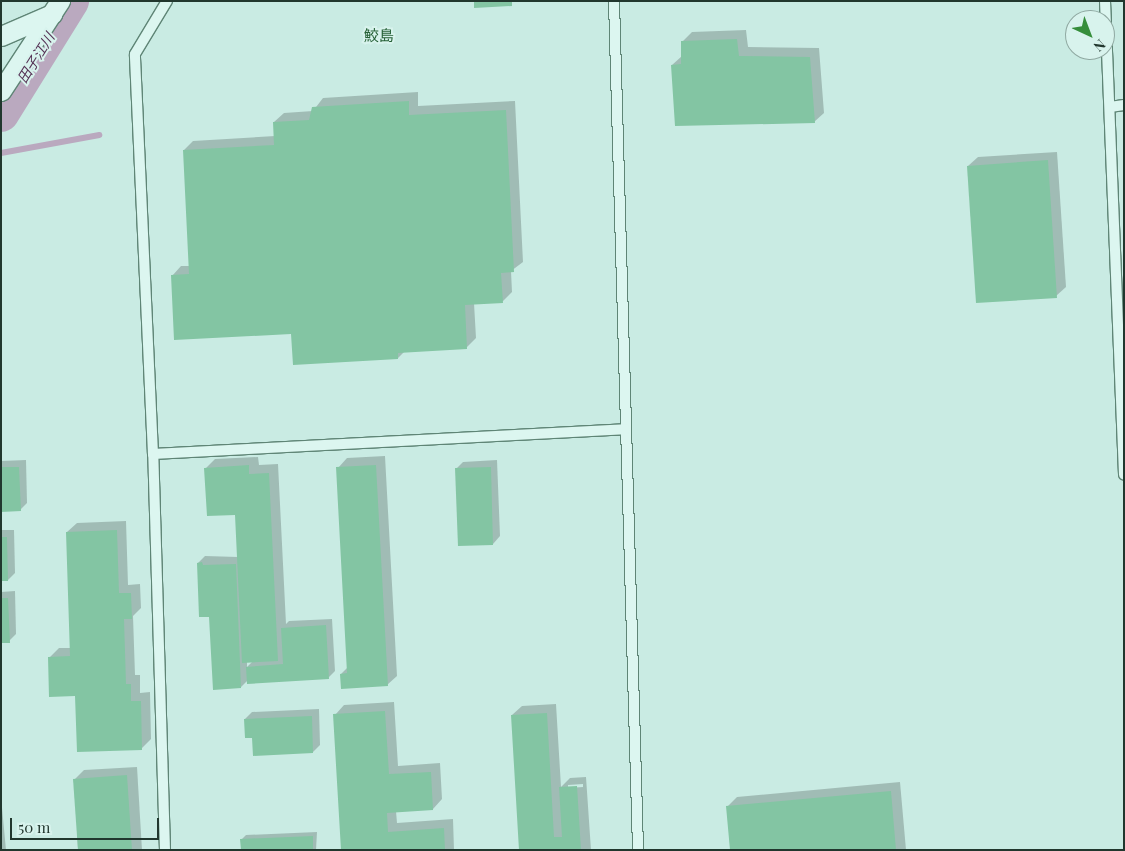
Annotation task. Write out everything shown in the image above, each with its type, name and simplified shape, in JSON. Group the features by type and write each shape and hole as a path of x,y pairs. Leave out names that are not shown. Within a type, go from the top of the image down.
{"street":[{"path":"1,36 56,8"},
{"path":"1,91 56,8"}],"lane":[{"path":"166,850 153,454 135,54 167,1"},
{"path":"614,1 624,429 638,850"},
{"path":"1105,1 1124,476"},
{"path":"1110,106 1124,105"},
{"path":"153,454 624,429"}],"building":[{"path":"474,1 512,1 512,6 474,8"},
{"path":"737,39 739,56 810,57 815,123 675,126 671,65 681,64 681,41"},
{"path":"409,101 409,115 506,110 514,272 501,273 503,303 465,305 467,349 398,353 398,359 293,365 291,334 174,340 171,275 189,274 183,150 274,145 273,122 309,120 312,107"},
{"path":"1048,160 1057,298 976,303 967,166"},
{"path":"249,465 249,474 269,473 278,661 242,663 235,515 207,516 204,468"},
{"path":"376,465 388,686 341,689 340,674 347,673 336,467"},
{"path":"1,467 19,467 21,511 1,512"},
{"path":"491,467 493,545 458,546 455,468"},
{"path":"117,530 119,593 131,593 132,619 124,619 126,684 131,684 131,701 141,701 142,750 77,752 75,696 49,697 48,657 70,656 66,532"},
{"path":"1,537 7,537 8,581 1,581"},
{"path":"202,562 203,565 236,564 241,688 213,690 209,617 199,617 197,563"},
{"path":"1,598 8,598 10,643 1,643"},
{"path":"326,625 329,679 247,684 246,667 283,664 281,628"},
{"path":"385,711 389,774 431,772 433,810 387,813 388,832 444,828 445,850 341,850 333,714"},
{"path":"547,713 554,837 562,837 559,787 577,786 581,850 519,850 511,715"},
{"path":"312,716 313,753 253,756 252,738 245,738 244,719"},
{"path":"127,775 132,850 78,850 73,779"},
{"path":"891,791 896,850 730,850 726,806"},
{"path":"313,836 313,850 241,850 240,839"}],"waterway":[{"name":"田子江川","path":"1,114 71,1"},
{"path":"1,153 99,135"}],"district":[{"name":"鮫島","path":"379,36"}]}
